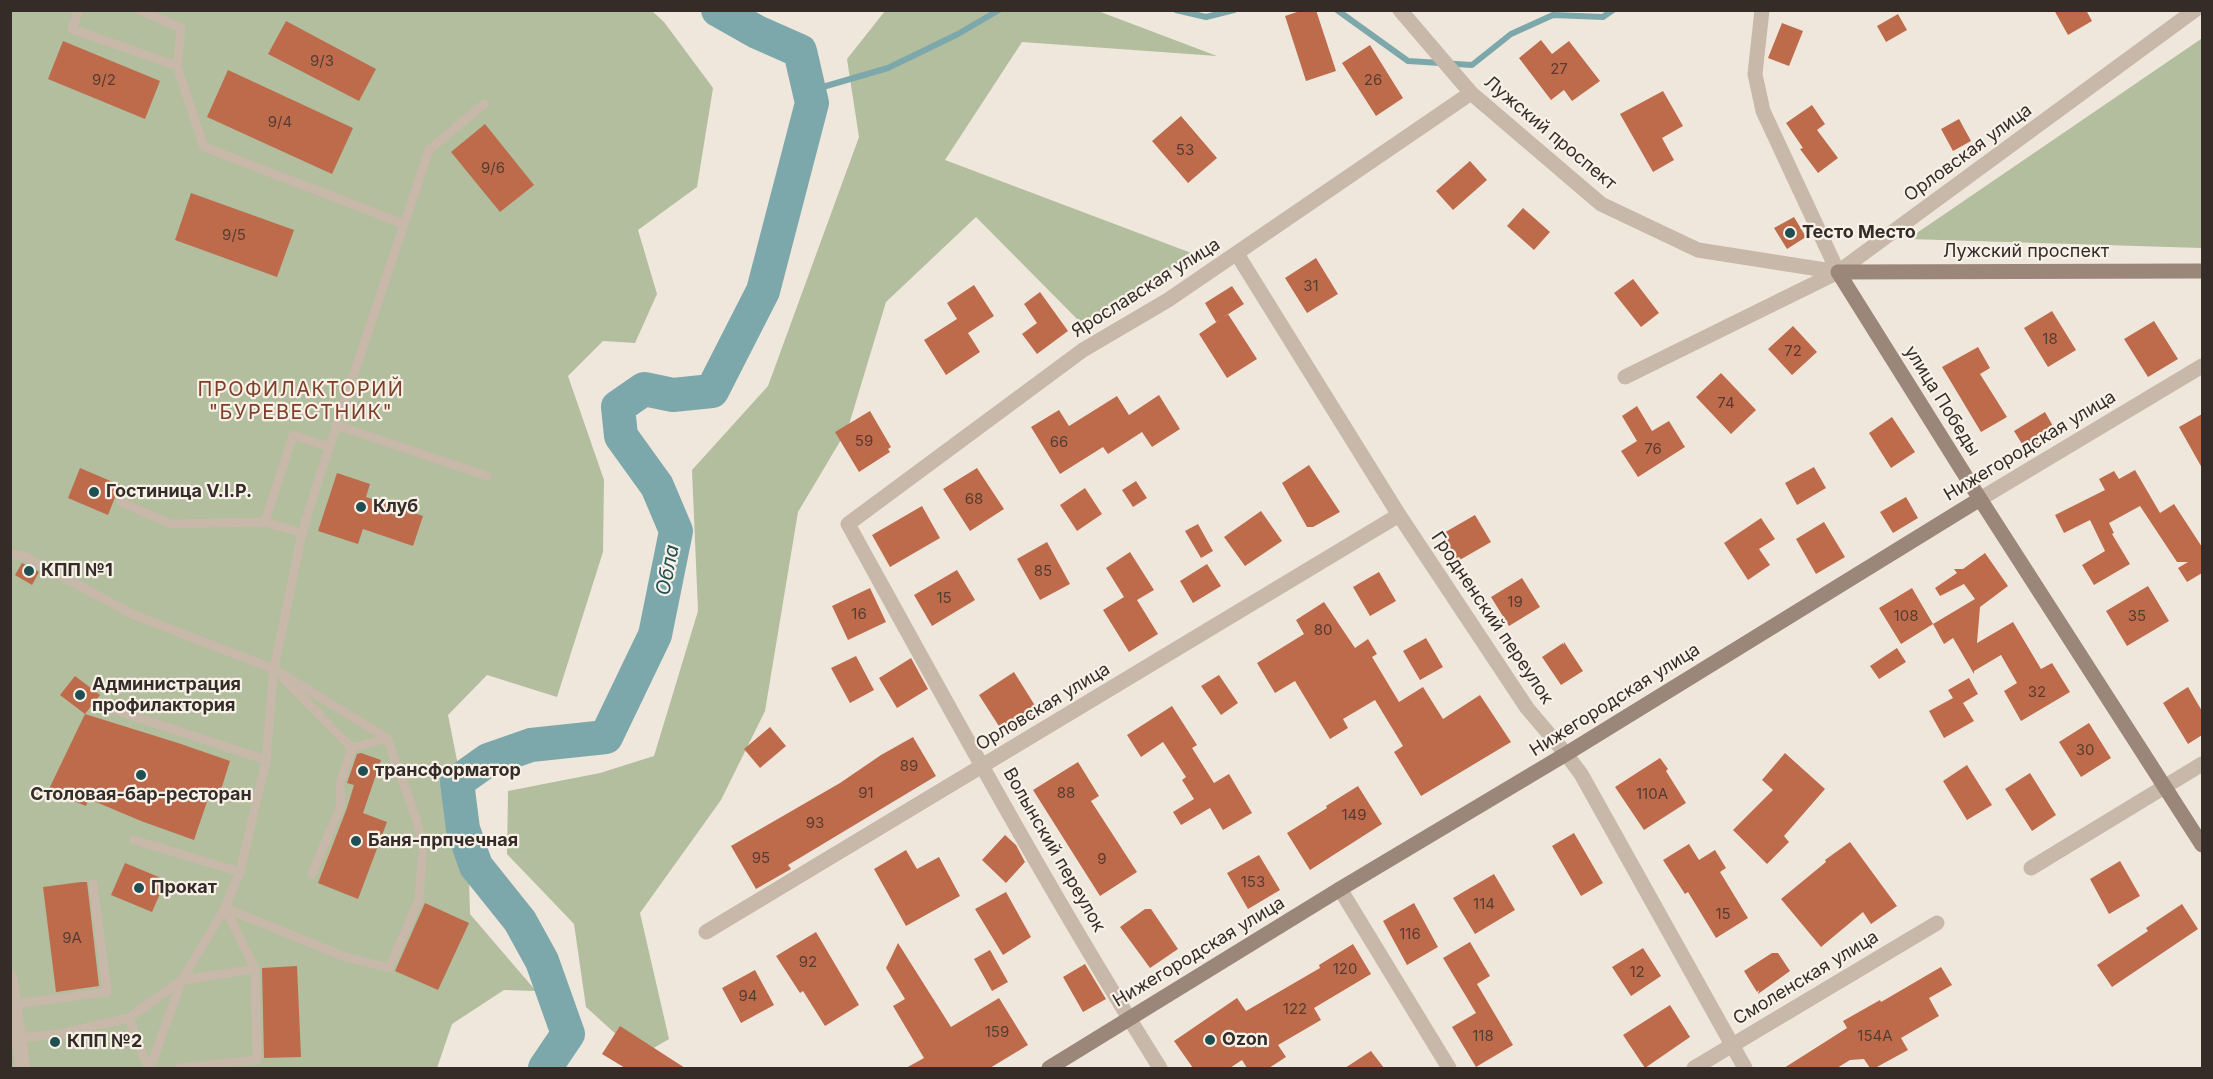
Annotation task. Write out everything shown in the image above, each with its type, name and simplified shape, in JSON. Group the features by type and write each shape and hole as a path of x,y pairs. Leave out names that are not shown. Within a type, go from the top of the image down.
{"street":[{"name":"Лужский проспект","path":"1400,10 1471,93 1601,204 1698,250 1838,272 2202,270"},
{"name":"улица Победы","path":"1762,10 1755,74 1763,111 1838,272 1980,499 2202,845"},
{"name":"Орловская улица","path":"1625,377 1838,272 2195,10"},
{"name":"Ярославская улица","path":"848,524 1083,350 1168,300 1471,93"},
{"name":"Гродненский переулок","path":"1237,254 1399,515 1527,708 1581,774 1730,1045 1745,1068"},
{"name":"Нижегородская улица","path":"1049,1068 1980,499 2202,366"},
{"name":"Орловская улица","path":"706,932 1399,515"},
{"name":"Волынский переулок","path":"848,524 982,766 1128,1018 1160,1068"},
{"path":"2031,868 2202,764"},
{"path":"1340,889 1449,1068"},
{"name":"Смоленская улица","path":"1694,1068 1938,923"},
{"path":"10,977 23,1068"}],"lane":[{"path":"79,10 72,29 177,66"},
{"path":"139,10 181,28 177,66 204,147 404,224"},
{"path":"149,1068 182,980 225,908 240,872 266,760 274,669 302,533 429,150 484,104"},
{"path":"336,425 487,476"},
{"path":"265,522 293,435 329,447"},
{"path":"121,502 171,524 265,522 302,533"},
{"path":"10,554 26,557 134,615 274,669 387,738 416,818 423,846 419,900 389,968 345,957 225,908"},
{"path":"274,669 352,748"},
{"path":"109,708 266,760"},
{"path":"352,748 387,738"},
{"path":"312,874 340,805 340,783 352,748"},
{"path":"134,840 240,872"},
{"path":"14,1004 107,992 93,884"},
{"path":"179,1068 257,1060 255,969 225,908"},
{"path":"19,1038 59,1034 129,1018 182,980 255,969"},
{"path":"129,1018 149,1068"}],"green space":[{"path":"10,11 652,11 664,22 713,88 697,187 638,230 657,294 635,343 603,341 568,376 604,480 603,552 557,697 487,675 448,715 467,810 470,914 536,991 504,990 452,1024 437,1068 11,1068"},
{"path":"885,11 1098,11 1217,56 1022,42 945,160 1194,254 1086,328 976,217 886,302 848,428 798,512 765,711 721,800 640,913 669,1039 640,1056 586,1007 574,924 507,854 508,791 600,773 654,756 698,611 692,470 768,386 859,137 847,59"},
{"path":"2201,39 2202,248 1908,239"}],"building":[{"path":"1303,10 1316,10 1336,71 1306,81 1285,16"},
{"path":"2054,10 2086,10 2092,21 2068,35"},
{"path":"1898,14 1907,30 1886,42 1877,26"},
{"path":"286,21 376,69 359,101 268,54"},
{"path":"1782,23 1803,31 1789,66 1768,58"},
{"path":"1541,40 1552,54 1569,41 1600,81 1572,101 1564,90 1551,100 1519,58"},
{"path":"63,41 160,81 145,119 48,79"},
{"path":"1370,45 1403,98 1376,116 1342,63"},
{"path":"228,70 353,128 332,174 207,117"},
{"path":"1663,91 1683,126 1662,138 1674,160 1653,172 1620,114"},
{"path":"1812,105 1825,124 1817,130 1838,158 1818,173 1800,149 1803,148 1786,123"},
{"path":"1181,116 1217,158 1188,183 1152,141"},
{"path":"1959,119 1971,141 1953,151 1941,129"},
{"path":"485,124 534,185 500,212 451,152"},
{"path":"1470,161 1487,180 1453,210 1436,191"},
{"path":"191,193 294,230 277,277 175,240"},
{"path":"1523,208 1550,232 1534,250 1507,226"},
{"name":"Тесто Место","path":"1794,217 1806,237 1787,249 1774,228"},
{"path":"1316,258 1338,294 1307,313 1285,278"},
{"path":"1633,279 1659,313 1641,327 1614,293"},
{"path":"974,285 994,316 968,333 980,352 946,375 924,340 957,319 947,303"},
{"path":"1232,286 1244,304 1216,322 1205,303"},
{"path":"1040,292 1068,331 1037,354 1022,334 1037,323 1024,304"},
{"path":"2052,311 2076,350 2048,367 2024,328"},
{"path":"1228,314 1257,359 1227,378 1199,334"},
{"path":"2154,321 2178,359 2148,377 2124,339"},
{"path":"1793,326 1817,352 1792,375 1768,349"},
{"path":"1978,347 1990,368 1980,374 2007,417 1981,432 1942,367"},
{"path":"1721,373 1756,410 1731,434 1696,397"},
{"path":"1159,395 1180,429 1152,447 1142,432 1108,454 1103,447 1060,474 1031,427 1059,410 1069,426 1117,396 1129,415"},
{"path":"1637,406 1652,431 1669,421 1685,447 1638,477 1621,451 1637,441 1622,416"},
{"path":"870,411 891,447 888,449 890,452 859,472 835,432"},
{"path":"2045,412 2057,433 2027,452 2014,431"},
{"path":"2202,414 2202,468 2179,427"},
{"path":"1892,417 1915,452 1891,468 1869,433"},
{"path":"1309,465 1340,512 1313,527 1307,527 1282,483"},
{"path":"1814,467 1826,488 1797,505 1785,483"},
{"name":"Гостиница V.I.P.","path":"80,468 120,485 108,515 68,498"},
{"path":"977,468 1004,509 970,531 943,489"},
{"path":"2135,470 2160,513 2174,504 2202,547 2202,573 2187,582 2178,568 2188,562 2177,562 2140,506 2109,523 2114,533 2112,534 2130,564 2094,585 2082,565 2105,551 2090,520 2064,533 2055,515 2105,490 2099,479 2114,471 2119,479"},
{"name":"Клуб","path":"337,473 370,484 366,497 423,516 413,546 363,529 358,544 318,531"},
{"path":"1136,481 1147,498 1133,507 1122,490"},
{"path":"1085,488 1102,514 1077,531 1060,505"},
{"path":"1906,497 1918,518 1893,533 1880,512"},
{"path":"922,506 940,538 890,567 872,535"},
{"path":"1261,511 1282,541 1245,566 1224,537"},
{"path":"1475,515 1491,542 1458,561 1442,534"},
{"path":"1761,518 1775,539 1759,549 1770,565 1748,580 1724,543"},
{"path":"1824,522 1845,557 1816,574 1796,539"},
{"path":"1198,524 1213,551 1201,558 1185,531"},
{"path":"1047,542 1070,584 1040,600 1017,559"},
{"path":"1130,552 1154,590 1137,600 1158,634 1129,652 1103,610 1124,597 1106,568"},
{"path":"1985,553 2008,586 1980,607 1977,643 2013,622 2041,669 2052,663 2070,692 2021,721 2004,691 2017,683 2001,655 1974,671 1974,674 1953,638 1944,644 1933,624 1975,599 1964,584 1940,596 1935,588 1957,573 1954,569 1963,569"},
{"name":"КПП №1","path":"22,563 39,572 32,585 15,575"},
{"path":"1207,564 1221,586 1193,603 1180,581"},
{"path":"957,570 975,600 932,626 914,595"},
{"path":"1379,572 1396,601 1370,616 1353,587"},
{"path":"1522,578 1540,607 1509,626 1491,597"},
{"path":"2148,586 2169,621 2127,646 2106,611"},
{"path":"870,588 886,622 848,640 832,606"},
{"path":"1912,588 1933,624 1901,644 1879,608"},
{"path":"1324,602 1355,648 1368,639 1377,654 1372,657 1399,702 1423,687 1443,719 1480,695 1511,742 1421,796 1394,752 1403,746 1375,700 1343,719 1348,728 1330,739 1295,681 1275,693 1257,663 1304,634 1296,620"},
{"path":"1426,638 1443,667 1420,680 1403,651"},
{"path":"1564,642 1583,671 1561,685 1542,657 1563,643 1564,645"},
{"path":"1897,648 1906,662 1879,679 1870,666"},
{"path":"856,656 874,690 850,703 831,668"},
{"path":"911,658 928,689 897,708 879,678"},
{"path":"1014,672 1039,712 1004,734 979,695"},
{"path":"1219,675 1238,703 1221,715 1201,686"},
{"name":"Администрация профилактория","path":"75,676 100,695 85,714 60,695"},
{"path":"1969,678 1978,694 1963,703 1974,721 1944,738 1929,711 1953,698 1948,690"},
{"path":"2188,687 2202,711 2202,735 2188,744 2163,703"},
{"path":"1172,706 1197,745 1192,748 1214,783 1229,774 1252,813 1223,830 1210,808 1181,825 1173,812 1194,799 1182,780 1186,777 1163,742 1141,757 1127,735"},
{"name":"Столовая-бар-ресторан","path":"85,714 230,761 220,793 211,790 194,840 89,799 86,806 48,791"},
{"path":"2089,723 2111,758 2081,777 2059,742"},
{"path":"770,727 786,746 760,768 744,749"},
{"path":"913,737 936,776 788,865 791,869 756,889 731,846 840,783 881,755"},
{"name":"Баня-прпчечная","path":"361,753 381,760 363,813 387,822 358,899 318,883 347,808 354,785 347,783 357,754"},
{"path":"1785,753 1825,789 1784,836 1789,842 1767,864 1733,830 1773,790 1762,780"},
{"path":"1660,758 1686,803 1644,830 1615,787"},
{"path":"1078,762 1099,796 1091,801 1137,872 1100,896 1033,790"},
{"path":"1967,765 1992,805 1967,820 1943,781"},
{"path":"2030,773 2056,815 2032,831 2005,789"},
{"path":"1358,786 1382,824 1310,870 1287,833"},
{"path":"1574,833 1603,883 1581,896 1552,846"},
{"path":"1005,835 1016,845 1025,862 1006,883 982,860"},
{"path":"1850,842 1897,906 1871,924 1863,912 1821,947 1781,899 1826,862 1825,860"},
{"path":"1689,844 1699,860 1715,850 1726,868 1720,872 1748,918 1716,938 1688,892 1685,894 1663,860"},
{"path":"906,850 917,869 939,857 960,896 906,926 874,869"},
{"path":"1259,855 1280,890 1248,909 1227,873"},
{"path":"2120,861 2140,896 2109,914 2090,879"},
{"name":"Прокат","path":"125,863 166,880 152,912 111,895"},
{"path":"1494,874 1515,910 1475,934 1453,898"},
{"path":"87,882 99,986 56,992 43,887"},
{"path":"1006,892 1031,937 1003,955 975,909"},
{"path":"425,903 469,923 438,990 395,971"},
{"path":"1414,903 1438,947 1407,965 1383,921"},
{"path":"2182,904 2198,929 2112,987 2097,965 2148,931 2146,928"},
{"path":"1145,909 1151,909 1178,949 1150,968 1120,927"},
{"path":"816,932 859,1005 825,1026 803,991 800,993 776,956"},
{"path":"1470,942 1490,976 1477,984 1513,1045 1476,1067 1452,1027 1476,1013 1443,958"},
{"path":"898,943 951,1027 999,998 1028,1045 990,1068 906,1068 924,1058 893,1006 905,999 886,968"},
{"path":"1353,944 1371,974 1314,1008 1321,1020 1278,1045 1286,1057 1269,1068 1247,1068 1242,1060 1230,1068 1193,1068 1174,1041 1237,998 1246,1011 1320,968 1319,965"},
{"path":"1643,948 1661,976 1631,996 1612,967"},
{"path":"990,950 1008,982 992,991 974,959"},
{"path":"1772,953 1778,953 1790,971 1758,994 1759,990 1757,992 1744,971"},
{"path":"1085,964 1106,999 1083,1012 1063,977"},
{"path":"297,966 301,1057 264,1058 262,968"},
{"path":"1941,967 1952,985 1929,998 1939,1016 1901,1038 1908,1050 1875,1068 1870,1068 1864,1059 1850,1060 1837,1068 1784,1068 1847,1028 1843,1021"},
{"path":"755,970 774,1005 741,1023 722,988"},
{"path":"1670,1005 1690,1037 1645,1068 1623,1035"},
{"path":"620,1026 685,1068 625,1068 602,1054"},
{"path":"1371,1051 1384,1068 1345,1068"}],"waterway":[{"name":"Обла","path":"545,1068 568,1034 542,961 520,921 476,866 463,829 457,782 488,760 531,745 606,737 655,635 676,531 657,486 621,436 618,407 644,389 673,395 712,391 763,291 812,103 800,51 757,32 718,10"},
{"path":"809,91 888,68 958,34 999,10"},
{"path":"1176,10 1206,17 1234,10"},
{"path":"1337,10 1408,61 1472,65 1511,34 1553,15 1603,17 1613,10"}],"place":[{"name":"Тесто Место","path":"1790,233"},
{"name":"Гостиница V.I.P.","path":"94,492"},
{"name":"Клуб","path":"361,507"},
{"name":"КПП №1","path":"29,571"},
{"name":"Администрация профилактория","path":"80,695"},
{"name":"трансформатор","path":"363,771"},
{"name":"Столовая-бар-ресторан","path":"141,775"},
{"name":"Баня-прпчечная","path":"356,841"},
{"name":"Прокат","path":"139,888"},
{"name":"Ozon","path":"1210,1040"},
{"name":"КПП №2","path":"55,1042"}],"district":[{"name":"ПРОФИЛАКТОРИЙ \"БУРЕВЕСТНИК\"","path":"301,402"}]}
